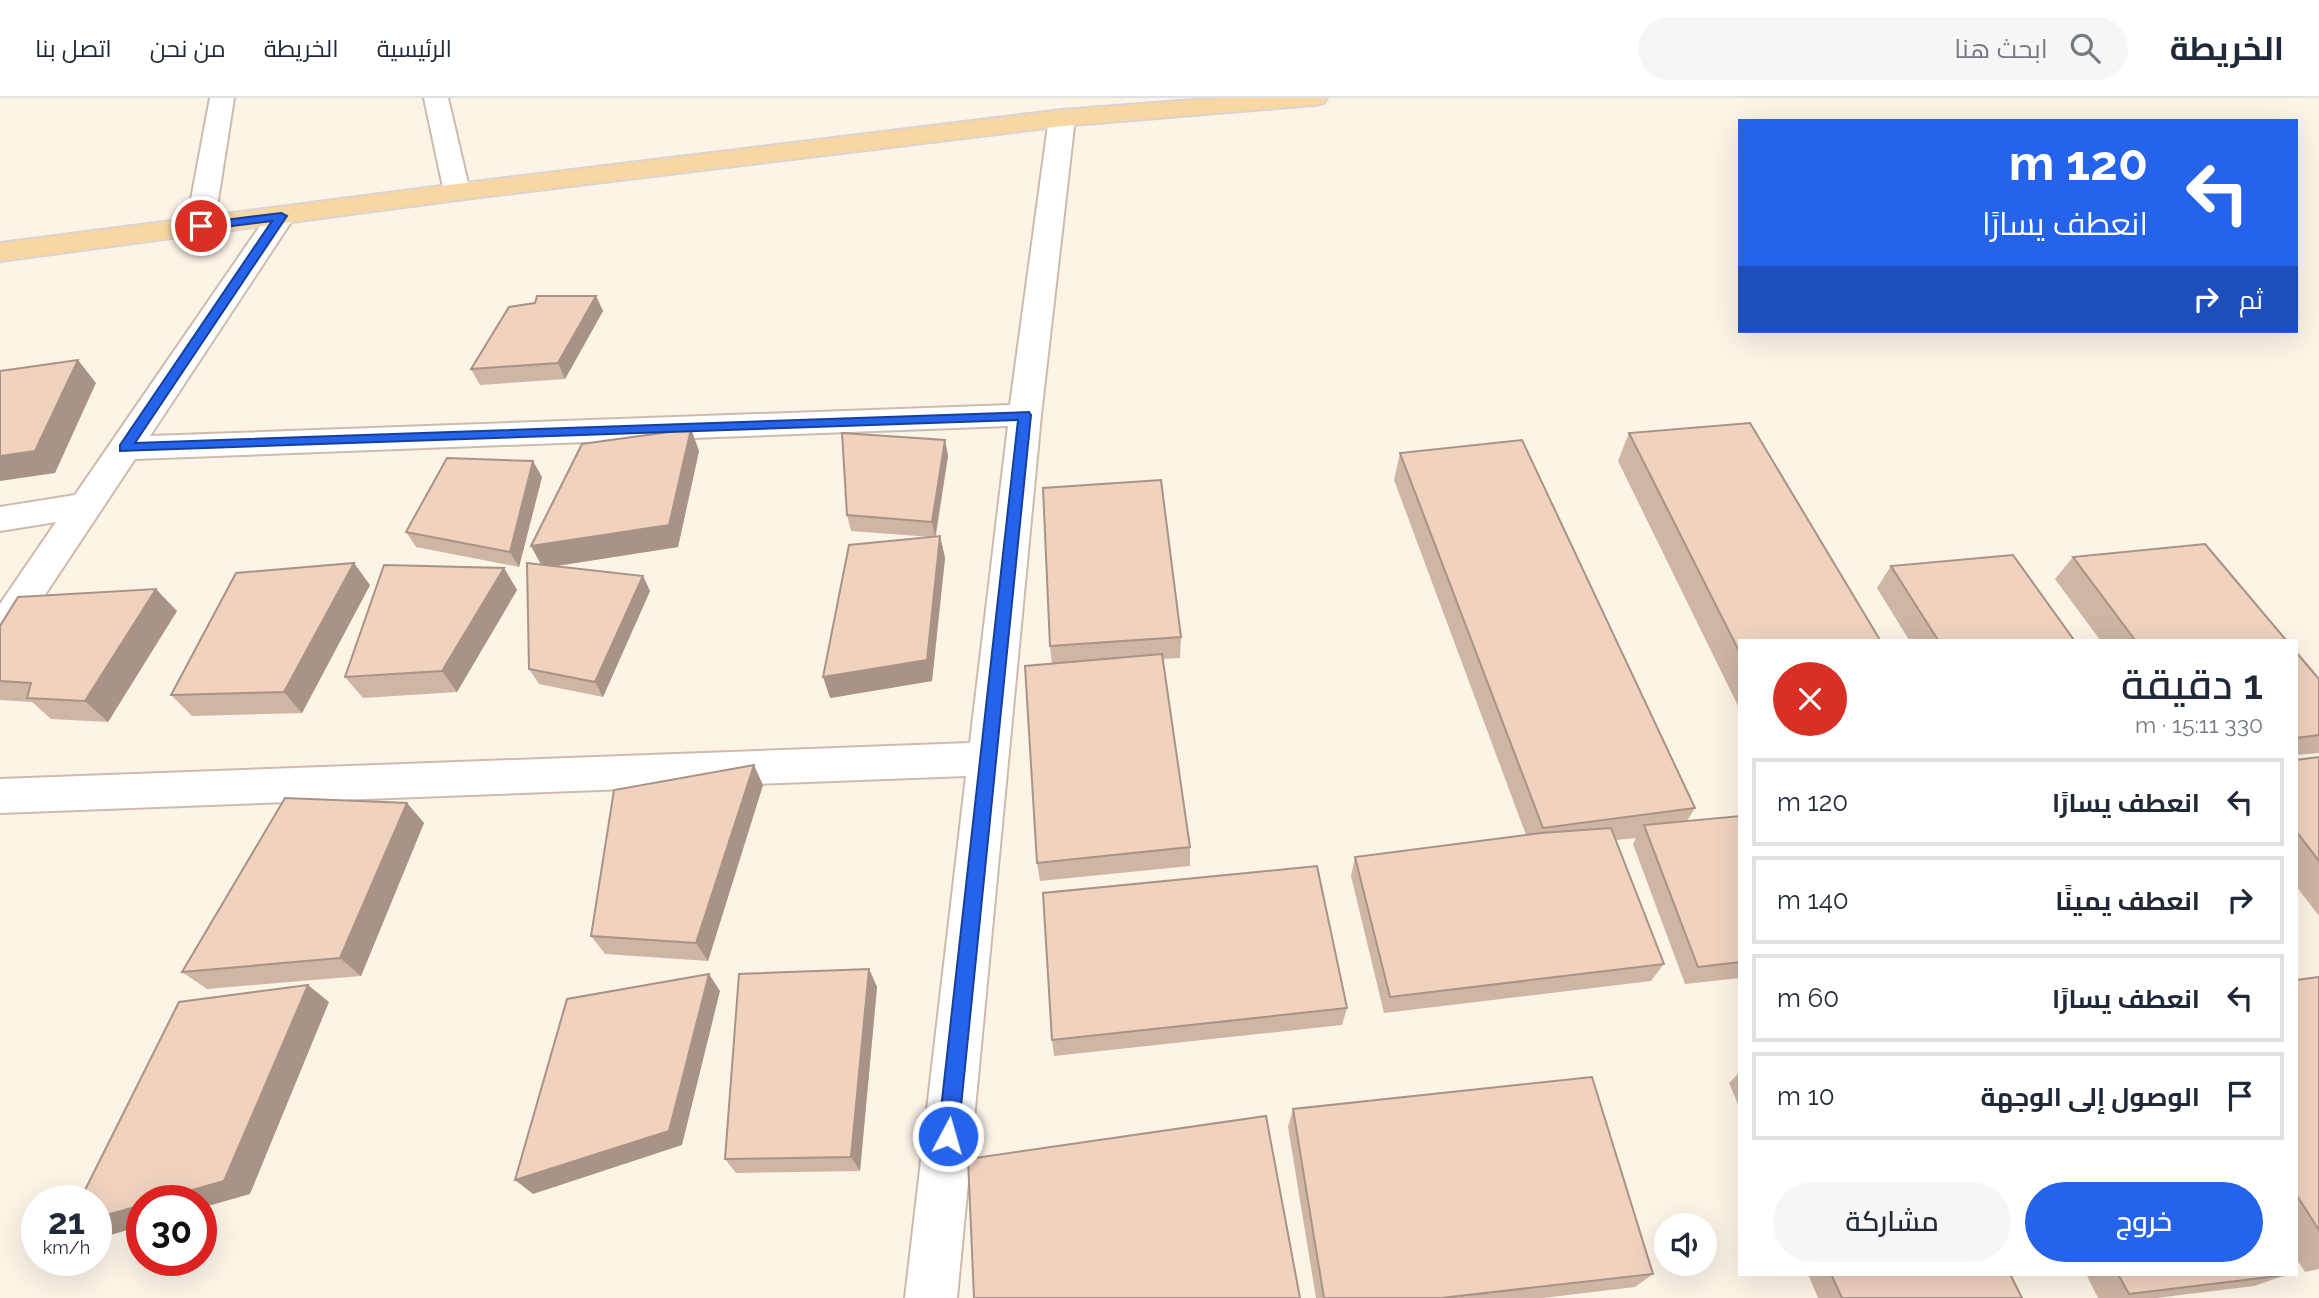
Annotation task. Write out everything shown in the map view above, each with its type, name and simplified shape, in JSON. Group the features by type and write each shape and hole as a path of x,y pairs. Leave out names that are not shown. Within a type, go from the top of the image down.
{"main road":[{"path":"0,252 457,192 1062,118 1315,98"}],"street":[{"path":"201,226 222,98"},
{"path":"436,98 457,192"},
{"path":"930,1298 1025,415 1062,118"},
{"path":"0,633 281,216"},
{"path":"125,448 1025,415"},
{"path":"0,519 86,505"},
{"path":"0,796 988,759"}],"building":[{"path":"537,296 596,296 558,363 471,369 509,307 535,303"},
{"path":"78,360 35,451 0,456 0,371"},
{"path":"1750,423 1879,639 1738,639 1738,649 1629,433"},
{"path":"691,429 669,525 531,546 582,444"},
{"path":"842,433 945,440 932,522 847,515"},
{"path":"1522,440 1695,808 1543,828 1400,453"},
{"path":"447,458 533,461 510,552 406,532"},
{"path":"1161,480 1181,637 1050,646 1043,488"},
{"path":"940,536 927,660 823,677 849,545"},
{"path":"2205,544 2285,639 2134,639 2073,557"},
{"path":"2013,555 2073,639 1937,639 1891,566"},
{"path":"354,563 284,692 171,695 236,573"},
{"path":"527,563 643,576 595,682 529,669"},
{"path":"384,565 504,568 442,671 345,677"},
{"path":"156,589 85,701 27,698 31,683 0,681 0,626 18,597"},
{"path":"1162,654 1190,847 1037,863 1025,666"},
{"path":"2298,654 2319,679 2319,735 2298,738"},
{"path":"2319,757 2319,861 2298,834 2298,760"},
{"path":"754,765 696,943 591,936 614,790"},
{"path":"285,798 407,803 340,958 182,972"},
{"path":"1738,816 1738,962 1698,967 1644,825"},
{"path":"1611,828 1664,964 1390,997 1355,857 1541,833"},
{"path":"1317,866 1347,1008 1052,1040 1043,893"},
{"path":"869,969 851,1157 725,1159 739,974"},
{"path":"709,974 669,1131 515,1180 567,999"},
{"path":"2319,977 2319,1230 2298,1197 2298,980"},
{"path":"308,985 224,1181 210,1185 126,1185 126,1210 112,1213 112,1185 88,1185 179,1002"},
{"path":"1592,1077 1653,1274 1441,1298 1324,1298 1293,1109"},
{"path":"1266,1116 1300,1298 974,1298 968,1159"},
{"path":"1832,1276 2011,1276 2022,1298 1842,1298"},
{"path":"2119,1276 2278,1276 2129,1294"}],"route":[{"path":"201,226 281,216 125,448 1025,415 948,1136"}]}
